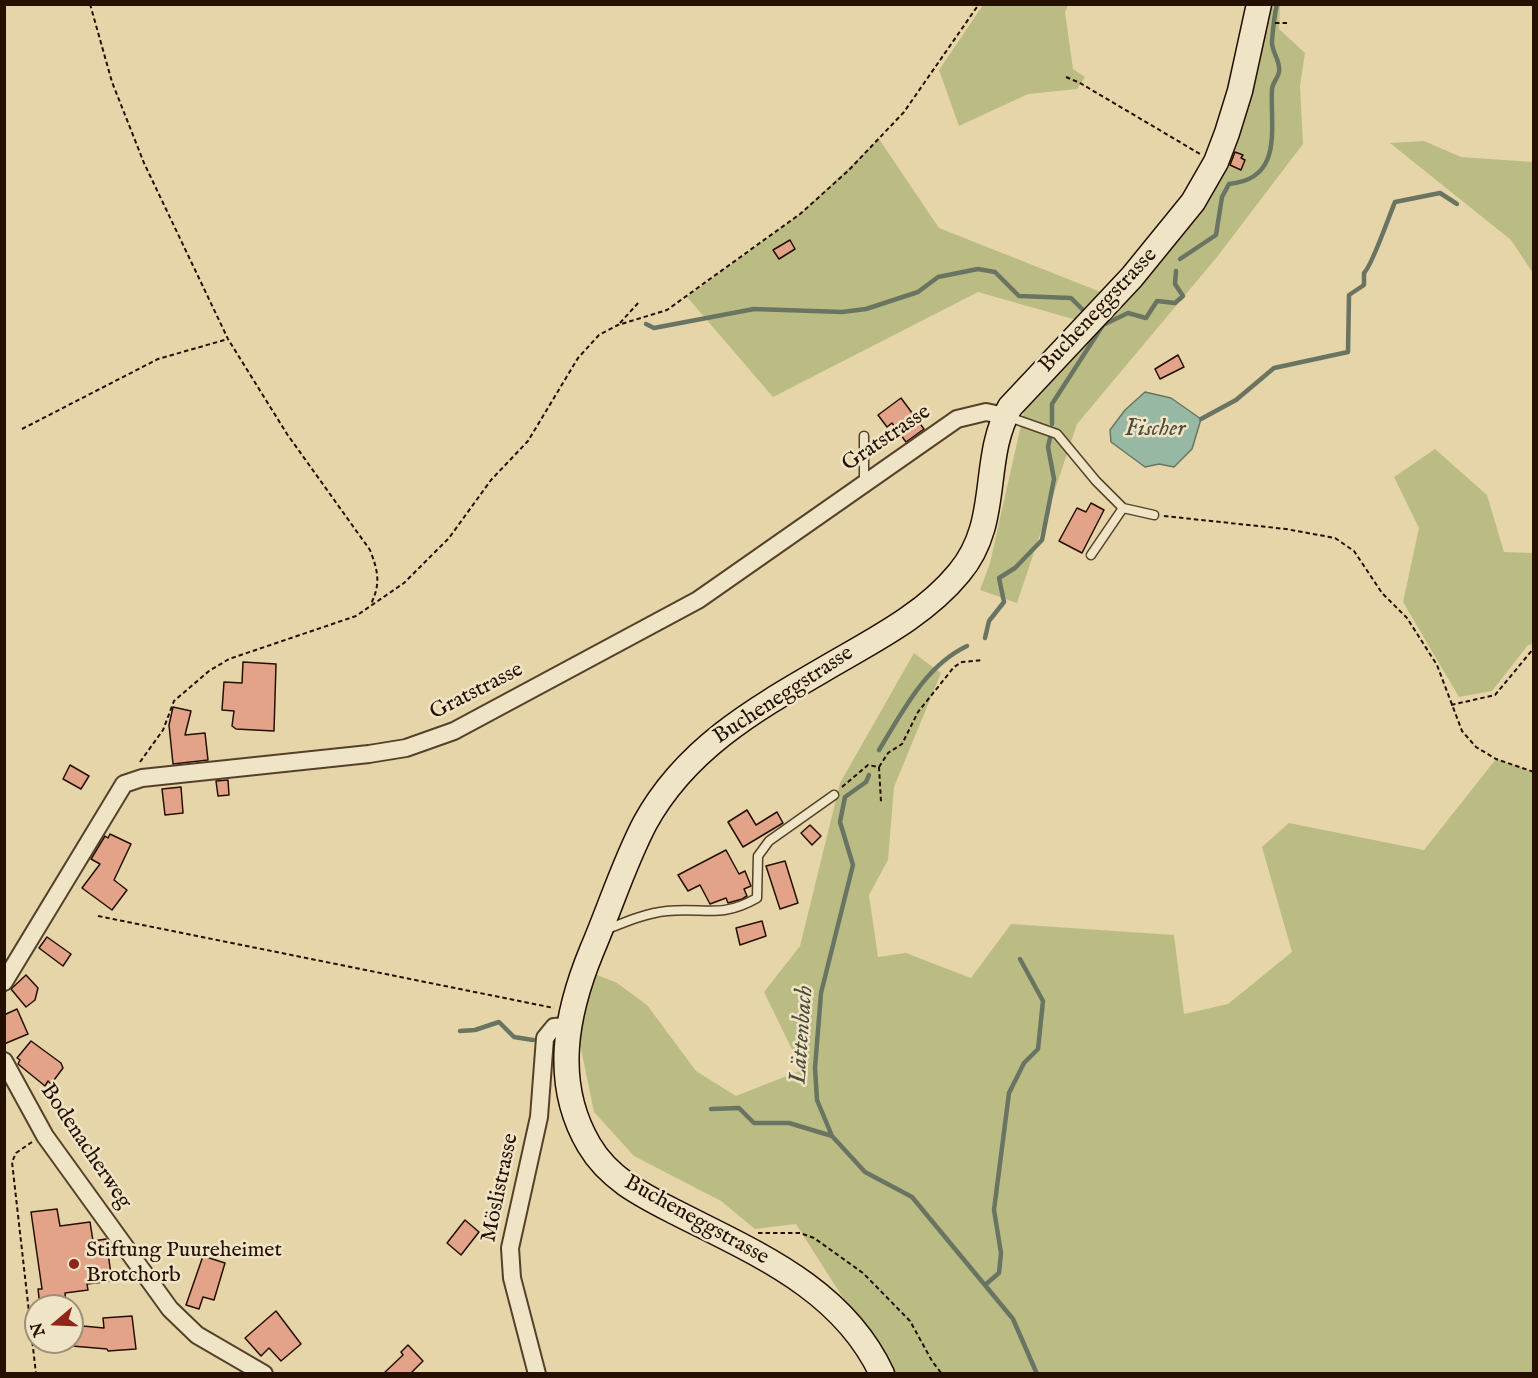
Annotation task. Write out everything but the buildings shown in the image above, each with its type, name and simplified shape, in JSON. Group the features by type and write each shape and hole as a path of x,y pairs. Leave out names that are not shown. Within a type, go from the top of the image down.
{"street":[{"name":"Bucheneggstrasse","path":"882,1374 856,1330 835,1307 806,1283 640,1194 602,1163 587,1142 574,1107 567,1062 569,1019 599,933 646,821 690,761 718,736 752,712 922,609 960,572 974,552 983,531 989,507 998,440 1005,416 1017,398 1159,246 1192,202 1216,162 1240,91 1259,4"},
{"name":"Gratstrasse","path":"124,784 142,778 369,754 430,741 698,600 957,419 986,411 1005,416"},
{"path":"4,982 124,784"},
{"name":"Möslistrasse","path":"537,1374 512,1278 510,1248 539,1117 545,1038 554,1027 569,1019"},
{"name":"Bodenacherweg","path":"4,1061 45,1136 181,1321 197,1335 264,1374"}],"lane":[{"path":"1005,416 1057,434 1096,482 1123,508 1154,515"},
{"path":"864,436 864,482"},
{"path":"1091,555 1123,508"},
{"path":"599,933 636,918 667,910 725,912 757,898 758,856 769,841 834,795"}],"path":[{"path":"90,4 112,82 144,163 228,339 287,434 370,550 378,571 379,587 371,604"},
{"path":"124,784 163,730 174,701 208,671 229,659 356,616 404,583 449,538 491,480 528,441 579,358 599,335 618,325 667,310 808,207 848,171 903,112 979,4"},
{"path":"1279,24 1290,23"},
{"path":"1066,77 1080,82 1216,162"},
{"path":"618,325 639,302"},
{"path":"22,429 158,359 228,339"},
{"path":"1154,515 1286,529 1335,538 1354,551 1382,593 1407,618 1437,665 1462,731 1476,747 1496,759 1533,772"},
{"path":"1451,705 1495,695 1533,648"},
{"path":"881,802 879,767 888,753 903,744 918,712 954,667 962,662 983,660"},
{"path":"834,795 868,765 879,767"},
{"path":"98,915 508,997 569,1019"},
{"path":"36,1374 12,1162 22,1148 45,1136"},
{"path":"753,1233 800,1233 814,1238 863,1273 910,1322 942,1374"}],"green space":[{"path":"983,5 1068,5 1065,12 1073,69 1085,77 1077,89 1028,94 959,126 939,70"},
{"path":"1269,5 1280,5 1279,29 1305,53 1300,86 1303,144 1217,257 1077,424 1017,603 980,590 990,563 1028,394 1094,325 978,292 773,397 687,297 800,214 879,139 939,228 1121,300 1176,237"},
{"path":"1424,141 1461,157 1533,162 1533,273 1511,240 1390,143"},
{"path":"1435,449 1487,495 1504,552 1533,553 1533,644 1528,645 1492,691 1459,697 1403,602 1419,528 1394,477"},
{"path":"914,653 941,673 894,787 888,860 869,895 878,957 906,953 971,978 1011,924 1174,935 1184,1014 1228,1004 1292,952 1262,847 1289,823 1424,850 1496,759 1533,772 1533,1373 884,1373 864,1331 796,1224 755,1229 721,1201 634,1156 594,1112 580,1044 581,1008 595,974 617,983 647,1005 696,1071 736,1096 802,1070 764,992 800,946 840,783"}],"water":[{"name":"Fischer","path":"1145,392 1171,398 1201,419 1192,449 1174,467 1159,464 1145,467 1111,442 1110,430 1125,410"}],"waterway":[{"name":"Lättenbach","path":"1180,259 1216,235 1222,197 1229,184 1247,180 1259,173 1266,162 1272,135 1272,89 1279,72 1279,64 1272,45 1277,4"},
{"path":"1201,419 1236,400 1274,368 1348,352 1349,295 1364,285 1364,273 1376,251 1395,202 1440,193 1457,204"},
{"path":"646,324 654,328 754,309 842,312 866,309 918,292 938,277 978,269 995,272 1019,296 1071,298 1085,312"},
{"name":"Lättenbach","path":"1052,424 1052,404 1103,325 1128,313 1146,318 1157,301 1175,303 1183,296 1175,284 1176,271"},
{"name":"Lättenbach","path":"985,638 989,621 1004,602 999,578 1015,568 1042,540 1054,479 1048,447 1050,438"},
{"name":"Lättenbach","path":"879,750 906,705 927,677 939,665 967,646"},
{"name":"Lättenbach","path":"869,775 866,782 845,797 840,822 853,865 821,993 815,1068 817,1100 832,1136 865,1172 912,1197 1013,1319 1037,1374"},
{"path":"985,1285 999,1273 1001,1253 994,1210 1009,1093 1024,1063 1038,1049 1043,1001 1020,959"},
{"path":"460,1031 475,1030 499,1022 514,1037 533,1040"},
{"path":"711,1109 739,1108 754,1123 789,1123 832,1136"}],"place":[{"name":"Stiftung Puureheimet Brotchorb","path":"74,1264"}]}
